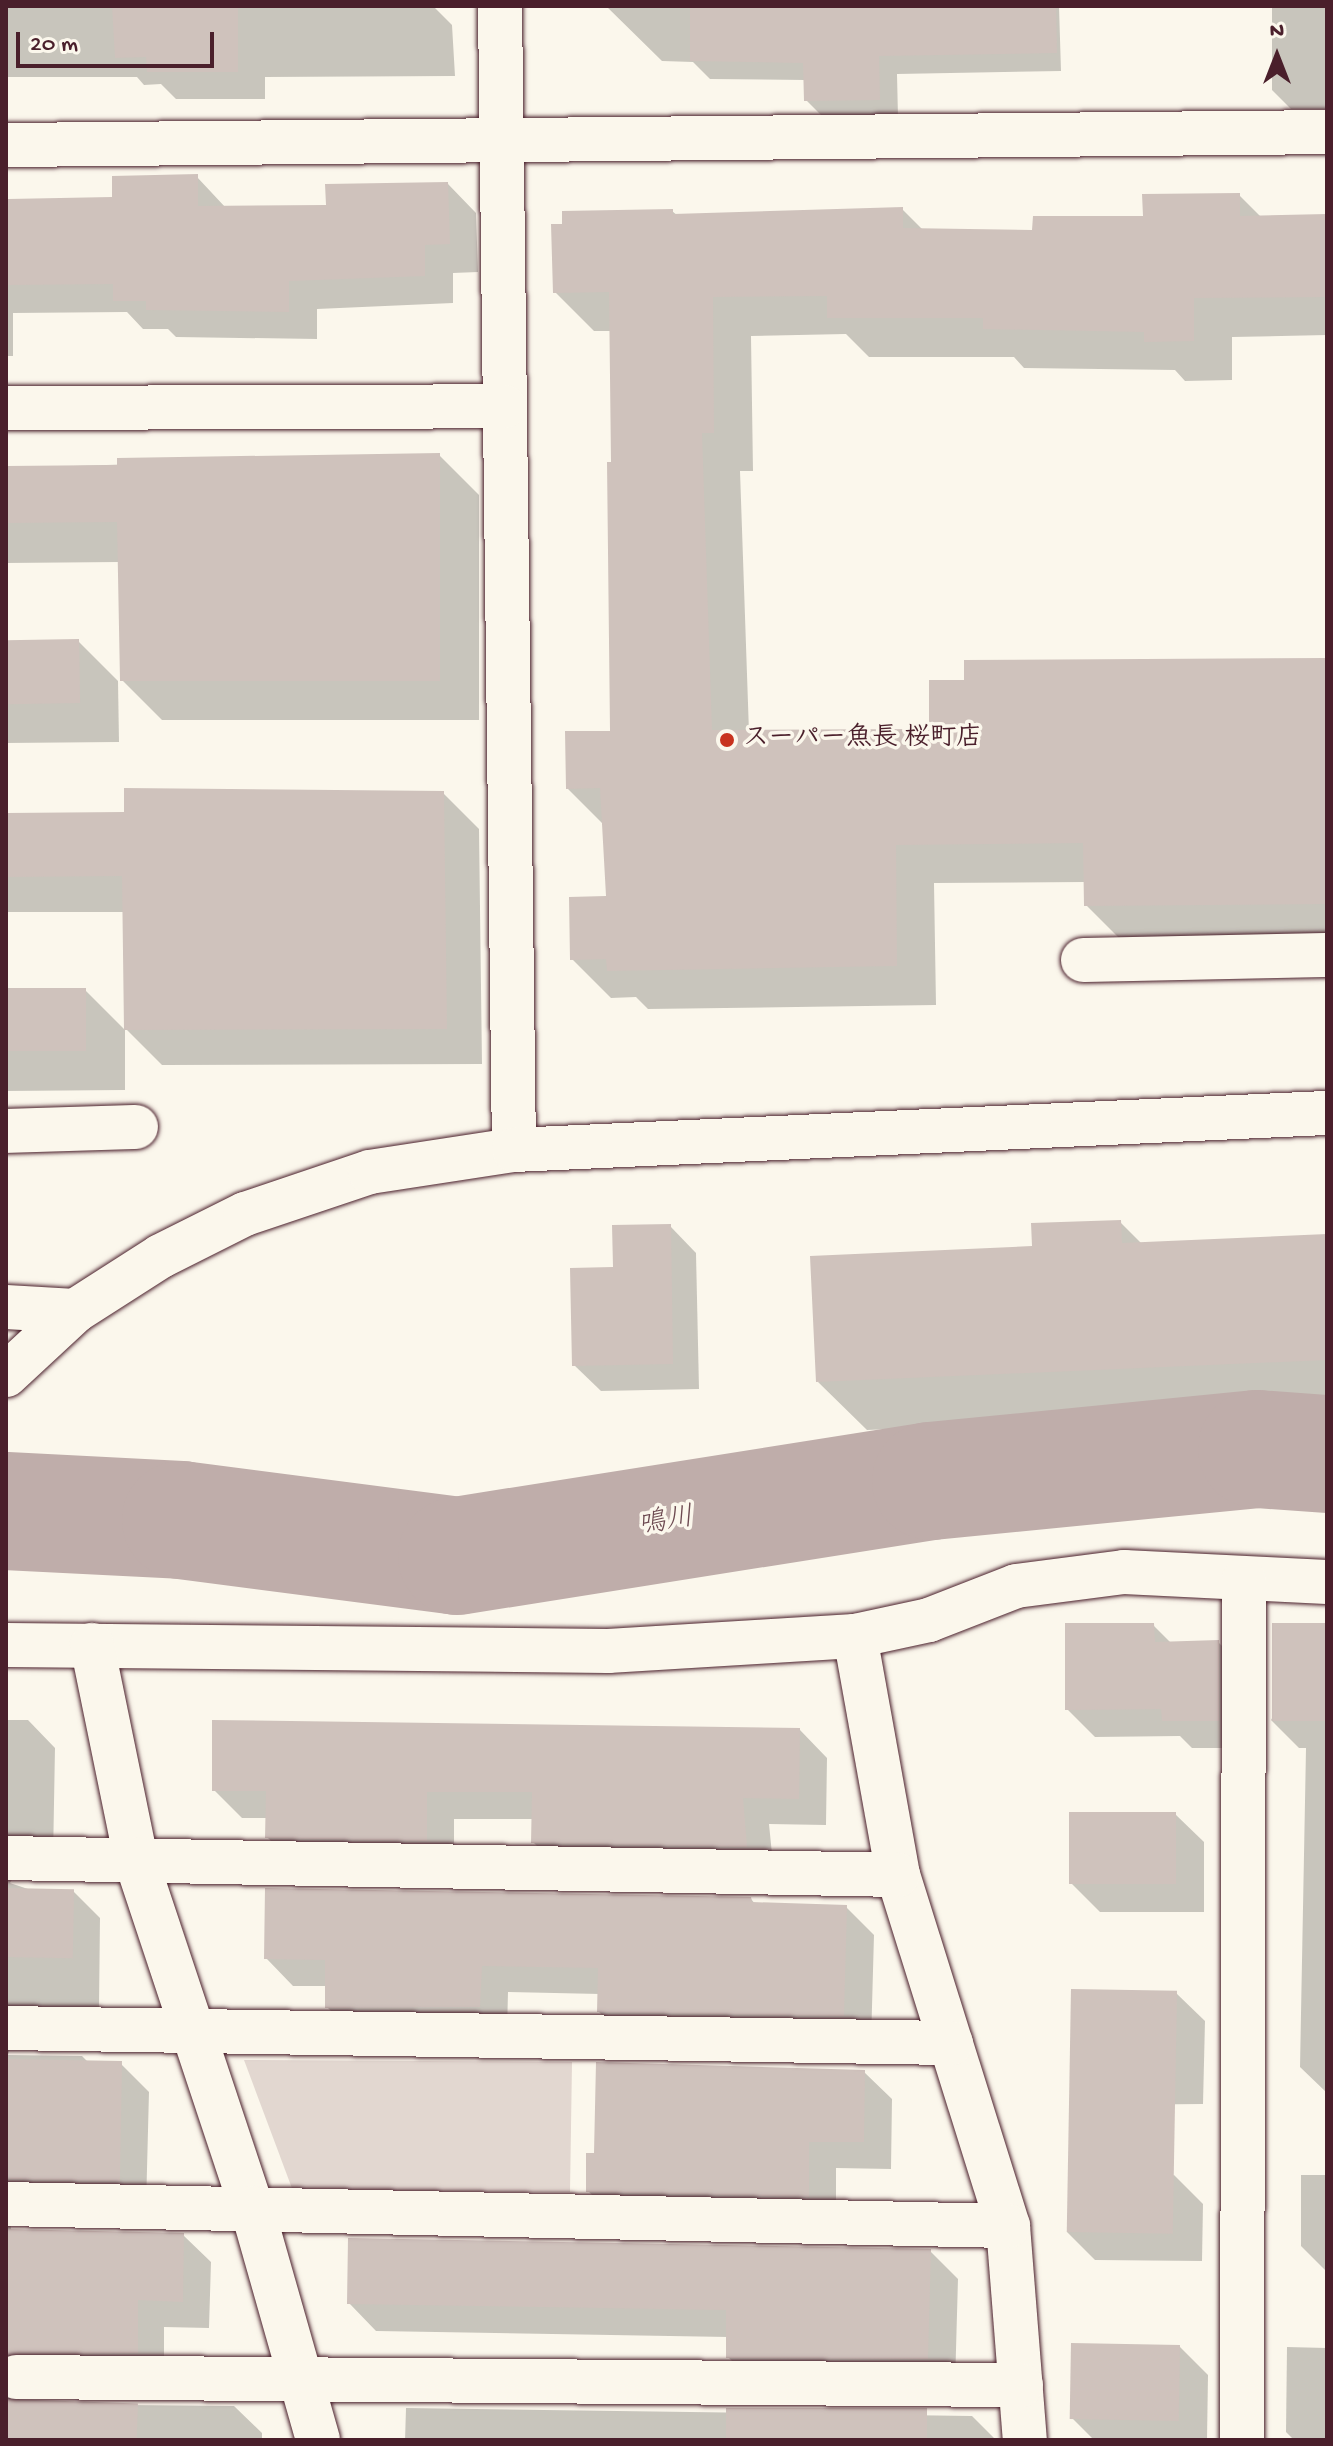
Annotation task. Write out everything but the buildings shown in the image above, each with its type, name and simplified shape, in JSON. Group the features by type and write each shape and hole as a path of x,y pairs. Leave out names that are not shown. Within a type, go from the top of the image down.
{"street":[{"path":"500,6 498,139 514,1150"},
{"path":"6,145 1327,132"},
{"path":"6,408 504,406"},
{"path":"1083,960 1327,955"},
{"path":"6,1375 75,1311 161,1256 245,1214 370,1172 514,1150 1327,1113"},
{"path":"6,1131 136,1127"},
{"path":"6,1307 75,1311"},
{"path":"6,1645 608,1651 855,1636 929,1620 1016,1586 1124,1572 1327,1582"},
{"path":"1242,2440 1244,1580"},
{"path":"855,1636 898,1875 1008,2226 1025,2440"},
{"path":"92,1645 136,1860 252,2208 318,2440"},
{"path":"6,1858 898,1875"},
{"path":"6,2028 951,2043"},
{"path":"6,2204 1008,2226"},
{"path":"16,2377 1021,2385"}],"shaded area":[{"path":"244,2060 572,2062 570,2192 293,2191"}],"waterway":[{"name":"鳴川","path":"6,1511 181,1520 457,1556 931,1481 1257,1449 1327,1454"}],"place":[{"name":"スーパー魚長 桜町店","path":"727,740"}]}
